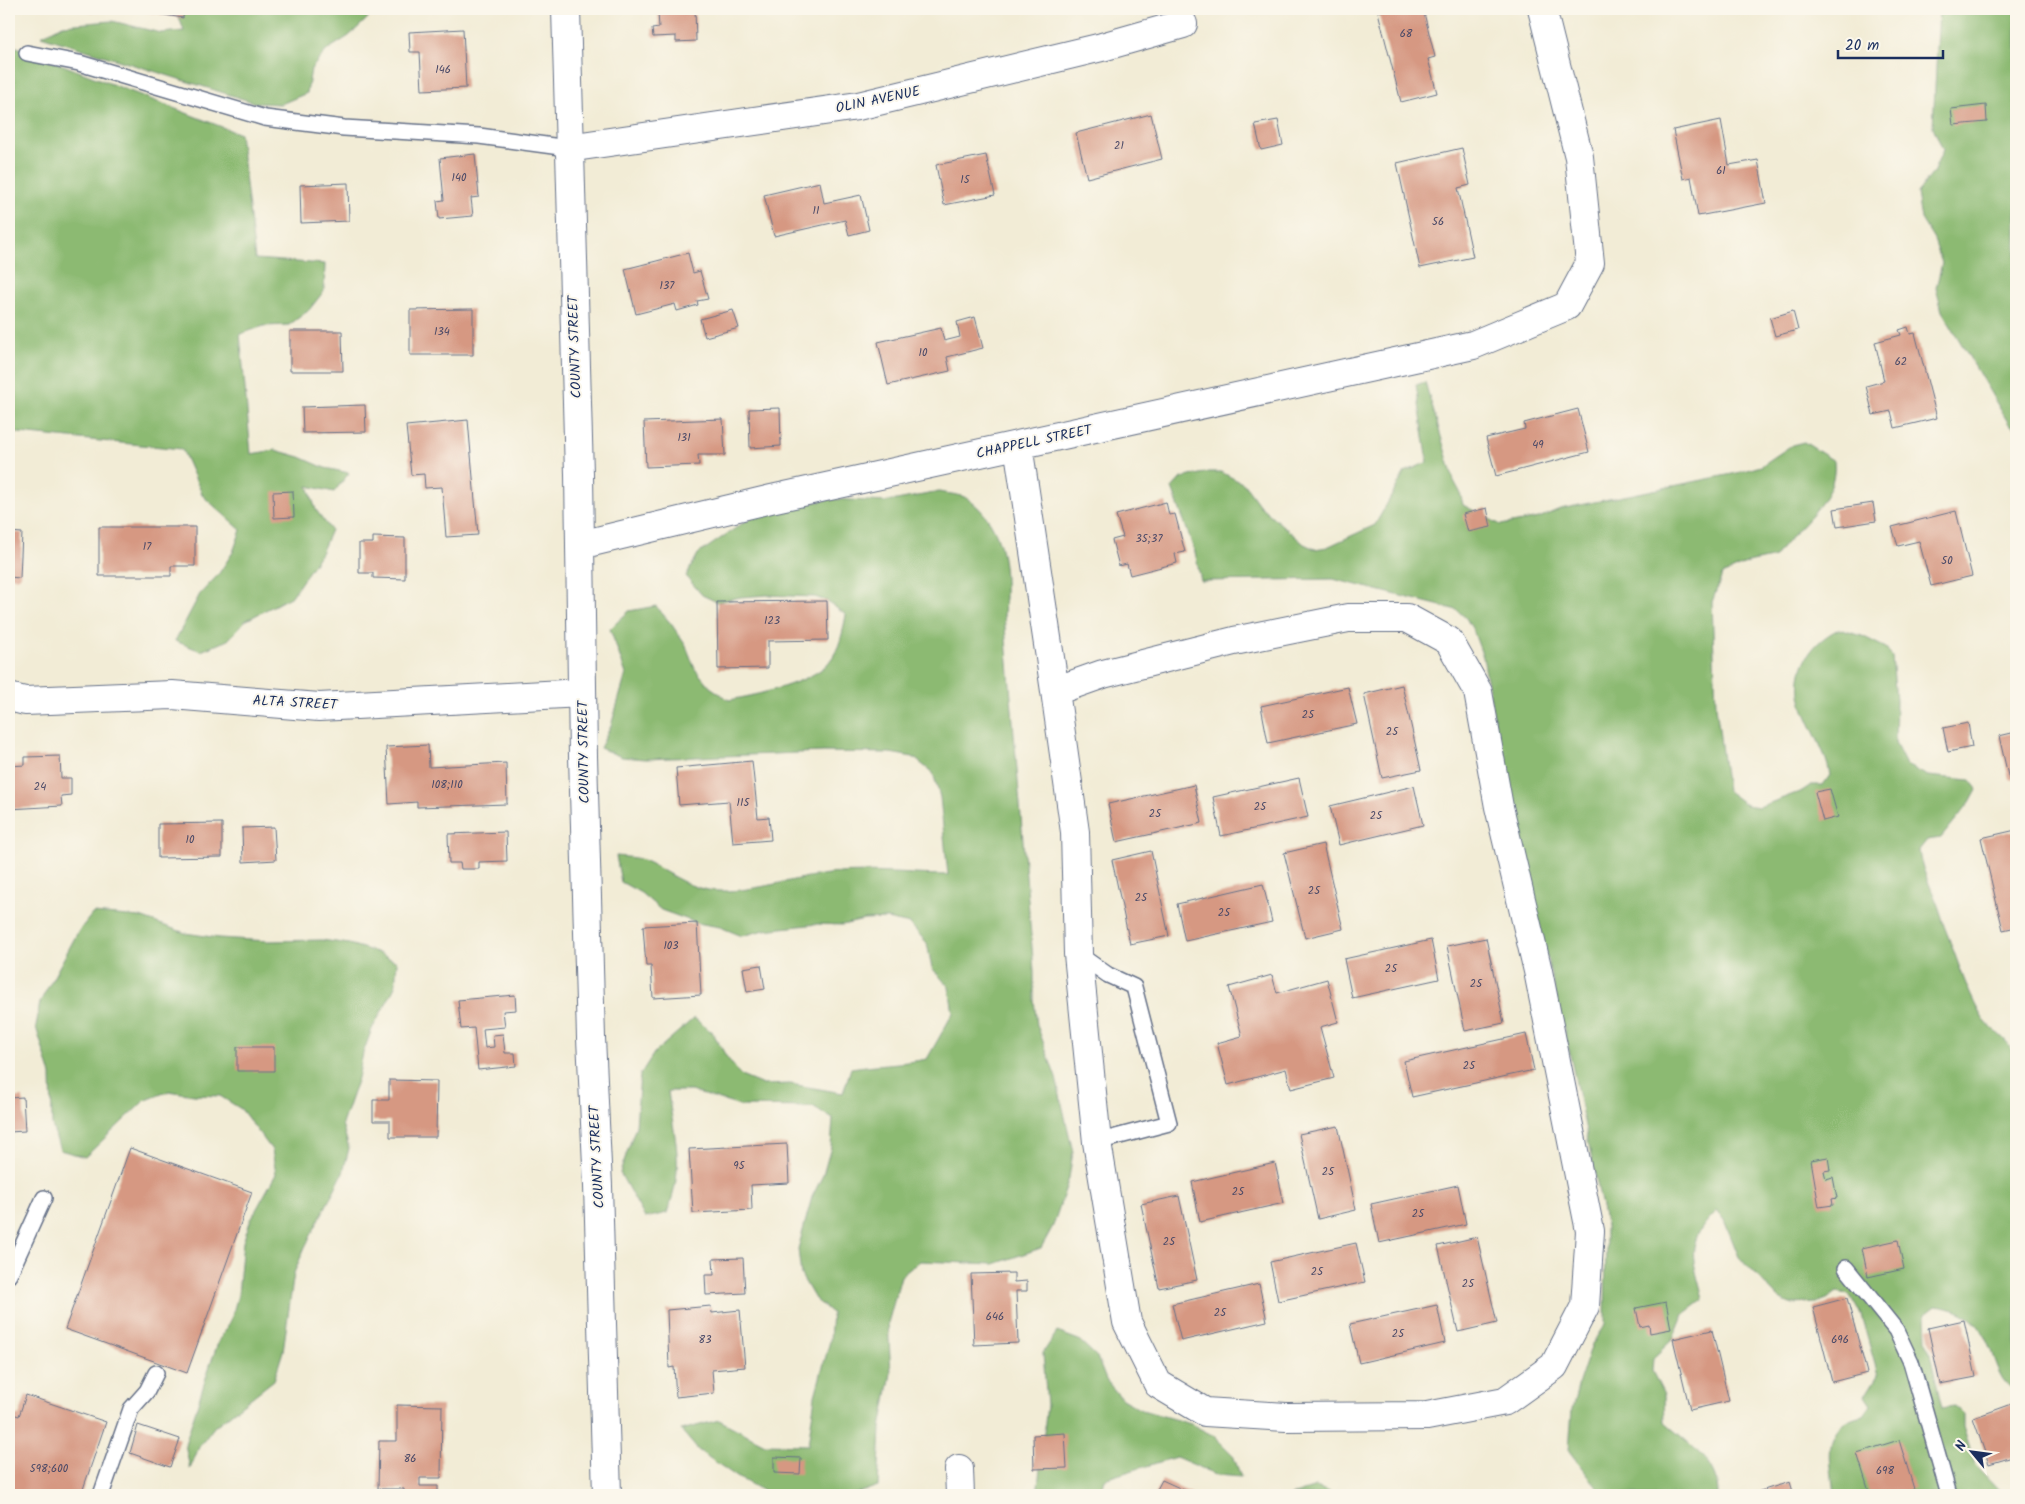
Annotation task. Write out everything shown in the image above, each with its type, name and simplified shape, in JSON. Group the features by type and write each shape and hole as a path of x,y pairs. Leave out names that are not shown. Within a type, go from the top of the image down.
{"street":[{"name":"COUNTY STREET","path":"566,9 591,1038 598,1186 607,1495"},
{"name":"CHAPPELL STREET","path":"580,545 771,500 1473,345 1567,306 1590,263 1579,157 1542,9"},
{"name":"OLIN AVENUE","path":"568,148 858,106 1093,49 1183,24"},
{"path":"1018,445 1075,832 1078,954 1097,1142 1128,1322 1158,1384 1205,1412 1286,1417 1428,1416 1506,1401 1554,1366 1585,1306 1590,1231 1571,1126 1538,971 1499,807 1478,692 1449,640 1407,618 1348,618 1234,641 1103,674 1055,691"},
{"name":"ALTA STREET","path":"9,697 24,701 172,695 319,707 582,693"}],"lane":[{"path":"27,53 78,63 265,118 344,128 479,136 568,148"},
{"path":"1078,954 1108,975 1134,987 1169,1122 1097,1142"},
{"path":"9,1274 44,1198"},
{"path":"1846,1268 1896,1330 1912,1362 1949,1495"},
{"path":"101,1495 131,1409 147,1391 156,1373"}],"green space":[{"path":"176,9 368,9 368,18 349,36 327,50 311,69 307,93 281,104 256,103 41,36 63,25 112,21 161,33 184,31"},
{"path":"1939,9 2016,9 2016,428 2009,424 1942,311 1936,288 1942,263 1934,240 1921,219 1917,193 1933,173 1943,150 1933,127"},
{"path":"9,44 240,134 255,259 325,264 324,291 309,310 289,325 264,326 240,334 251,454 275,450 300,457 325,468 349,473 334,492 308,486 316,510 331,530 321,553 292,596 245,621 228,640 201,651 175,641 200,594 218,575 233,552 241,530 203,496 182,449 9,432"},
{"path":"1425,382 1454,481 1460,492 1463,505 1501,525 1539,518 1560,509 1737,473 1761,466 1792,445 1804,442 1834,461 1834,475 1830,489 1814,512 1775,557 1748,563 1722,575 1712,602 1716,706 1727,791 1746,805 1759,807 1802,791 1811,785 1823,785 1830,775 1822,750 1804,710 1799,685 1801,673 1810,652 1828,635 1839,629 1862,636 1886,648 1892,657 1896,700 1895,743 1906,765 1928,776 1970,780 1977,789 1970,802 1941,838 1927,840 1919,850 1923,869 1970,993 1984,1020 2008,1043 2016,1064 2014,1126 2016,1134 2016,1391 2006,1383 1999,1371 1982,1332 1972,1320 1958,1311 1936,1306 1926,1314 1927,1340 1942,1408 1954,1406 1963,1414 1963,1427 1975,1465 2002,1493 2016,1492 2016,1495 1834,1495 1830,1457 1834,1435 1840,1427 1850,1420 1864,1415 1871,1405 1865,1396 1878,1375 1861,1315 1849,1294 1837,1292 1827,1299 1816,1303 1790,1304 1779,1299 1739,1257 1724,1220 1717,1211 1699,1233 1695,1243 1694,1263 1703,1300 1683,1315 1673,1339 1653,1358 1652,1371 1664,1395 1665,1423 1691,1445 1707,1463 1717,1483 1718,1495 1603,1495 1569,1451 1572,1409 1579,1383 1592,1344 1605,1324 1606,1226 1569,1050 1507,790 1483,657 1473,630 1466,618 1457,610 1333,579 1201,581 1195,552 1172,488 1181,478 1209,472 1221,472 1244,484 1260,506 1304,544 1315,549 1327,547 1375,525 1405,472 1428,462 1416,385"},
{"path":"939,492 965,497 981,510 997,537 1002,552 1005,583 1004,615 1034,971 1034,1000 1037,1025 1056,1078 1073,1152 1069,1178 1053,1226 1041,1248 994,1264 920,1261 901,1276 888,1323 891,1373 881,1428 878,1486 852,1495 771,1495 737,1477 698,1450 681,1430 719,1420 765,1444 808,1445 815,1396 830,1341 832,1313 815,1299 801,1275 798,1249 812,1197 823,1175 831,1147 833,1119 814,1107 740,1106 691,1091 668,1091 677,1152 676,1180 667,1213 645,1218 620,1173 636,1126 640,1075 654,1053 694,1018 713,1033 726,1056 741,1076 763,1085 790,1084 843,1093 851,1068 927,1059 953,1013 949,987 932,968 927,943 910,924 887,919 864,920 842,925 817,924 764,930 742,936 720,927 697,923 661,910 641,893 621,882 616,856 643,860 691,885 720,891 761,887 814,876 848,872 948,875 940,797 933,773 913,757 890,753 823,752 646,759 622,757 600,748 611,726 626,674 610,629 629,611 656,606 686,646 695,669 710,687 729,700 797,682 811,676 833,657 840,640 846,615 827,601 815,597 767,595 741,597 717,602 702,595 686,576 698,554 759,512 832,499 886,502"},
{"path":"93,913 140,917 185,933 219,938 268,941 322,940 349,944 376,952 397,962 395,987 372,1029 342,1124 349,1148 343,1173 305,1247 294,1273 283,1351 274,1380 214,1427 199,1447 190,1469 185,1444 218,1343 231,1320 238,1295 243,1242 251,1219 276,1174 272,1150 241,1109 220,1096 194,1095 169,1091 144,1101 85,1157 60,1150 52,1125 51,1075 36,1027 40,1002 78,932"},
{"path":"1057,1332 1079,1340 1097,1357 1106,1380 1122,1399 1142,1410 1191,1424 1214,1436 1233,1455 1241,1477 1218,1475 1176,1457 1104,1479 1099,1495 1037,1495 1047,1405 1043,1353"},
{"path":"1316,1487 1337,1495 1291,1495"}],"building":[{"path":"74,9 94,9 93,13"},
{"path":"146,9 184,9 183,18 146,12"},
{"path":"653,9 695,9 696,41 676,42 676,36 653,37 652,29 659,28 658,12 653,12"},
{"path":"1389,9 1423,9 1435,57 1428,59 1437,93 1401,102 1378,12"},
{"path":"463,29 466,88 422,90 420,52 410,52 409,32"},
{"path":"1986,105 1987,122 1953,125 1951,109"},
{"path":"1151,114 1162,159 1087,178 1076,133"},
{"path":"1278,120 1283,145 1261,150 1255,124"},
{"path":"1721,120 1729,165 1758,160 1766,203 1698,216 1691,177 1683,179 1673,130"},
{"path":"1462,148 1470,185 1458,188 1473,257 1420,268 1397,163"},
{"path":"475,154 479,197 471,198 473,216 439,219 437,201 444,200 440,158"},
{"path":"986,155 995,195 944,205 936,165"},
{"path":"820,182 824,203 861,195 869,230 849,235 845,220 774,236 764,195"},
{"path":"348,183 349,221 301,223 300,185"},
{"path":"688,253 693,273 700,271 708,299 697,301 698,305 677,311 675,304 636,314 625,269"},
{"path":"473,309 473,355 410,355 410,310"},
{"path":"733,310 739,328 705,337 700,319"},
{"path":"1793,311 1798,330 1775,336 1770,318"},
{"path":"975,317 983,348 947,357 950,371 888,385 878,342 941,328 944,341 960,337 957,322"},
{"path":"1908,327 1910,334 1915,333 1937,418 1895,428 1891,411 1873,415 1866,386 1884,381 1875,342 1901,335 1899,330"},
{"path":"290,331 342,331 343,371 290,371"},
{"path":"365,405 366,432 303,433 302,407"},
{"path":"780,408 781,446 750,448 749,409"},
{"path":"1578,409 1589,452 1496,476 1486,438 1525,429 1524,423"},
{"path":"723,419 725,455 698,455 699,465 646,467 644,422"},
{"path":"468,420 478,535 446,537 442,487 425,488 424,474 411,475 406,426"},
{"path":"293,491 294,517 274,518 273,492"},
{"path":"1166,502 1169,515 1175,514 1185,552 1175,554 1177,563 1130,575 1127,564 1119,566 1112,540 1123,537 1116,515"},
{"path":"1873,503 1876,521 1837,527 1834,509"},
{"path":"1487,508 1491,527 1468,532 1463,514"},
{"path":"1956,511 1972,576 1931,586 1919,541 1898,546 1892,527"},
{"path":"99,527 195,527 195,566 171,566 171,576 99,576"},
{"path":"9,532 22,533 20,578 9,577"},
{"path":"373,537 405,538 405,579 373,578 373,573 359,573 359,543 373,543"},
{"path":"827,601 828,640 768,641 768,668 718,669 717,602"},
{"path":"1402,685 1421,770 1382,778 1364,694"},
{"path":"1348,687 1357,724 1268,743 1261,706"},
{"path":"1968,723 1972,747 1948,752 1943,728"},
{"path":"2016,732 2016,779 2009,780 1999,736"},
{"path":"428,745 429,767 506,763 507,804 417,807 417,802 389,804 386,747"},
{"path":"60,756 61,778 71,778 71,795 61,796 62,806 9,809 9,766 25,765 25,757"},
{"path":"752,761 758,818 769,817 771,840 733,843 729,801 679,805 676,768"},
{"path":"1299,778 1308,817 1221,836 1213,797"},
{"path":"1194,785 1202,823 1116,842 1108,804"},
{"path":"1414,786 1423,825 1339,845 1330,806"},
{"path":"1830,789 1838,817 1823,821 1815,792"},
{"path":"222,823 222,857 158,858 158,824"},
{"path":"274,827 276,860 243,862 242,828"},
{"path":"2016,830 2016,927 2003,930 1981,838"},
{"path":"506,832 507,861 479,862 479,869 461,869 460,863 449,863 448,834"},
{"path":"1323,844 1343,929 1305,938 1284,853"},
{"path":"1151,851 1169,936 1130,944 1112,860"},
{"path":"1263,884 1272,922 1185,941 1177,904"},
{"path":"697,923 701,995 653,998 651,966 646,966 643,926"},
{"path":"1486,938 1504,1023 1465,1031 1447,946"},
{"path":"1431,940 1439,979 1352,998 1344,959"},
{"path":"761,965 765,989 747,992 743,968"},
{"path":"1272,975 1277,993 1327,979 1338,1022 1320,1027 1334,1078 1291,1089 1286,1069 1228,1085 1217,1043 1242,1036 1229,987"},
{"path":"515,995 516,1010 503,1011 505,1027 483,1029 485,1048 494,1047 493,1035 503,1034 505,1053 515,1053 516,1066 478,1070 474,1028 461,1029 458,1000"},
{"path":"1526,1034 1534,1070 1412,1097 1404,1061"},
{"path":"237,1047 274,1047 274,1071 237,1071"},
{"path":"389,1080 437,1081 436,1137 390,1137 390,1121 373,1121 373,1100 389,1100"},
{"path":"23,1097 25,1131 9,1132 9,1098"},
{"path":"1338,1126 1356,1210 1318,1219 1299,1134"},
{"path":"787,1144 789,1183 751,1185 752,1210 693,1213 689,1149"},
{"path":"130,1148 252,1192 187,1373 65,1329"},
{"path":"1828,1157 1830,1170 1824,1171 1826,1179 1833,1177 1837,1198 1832,1199 1833,1205 1819,1207 1811,1160"},
{"path":"1275,1163 1284,1203 1200,1222 1192,1182"},
{"path":"1458,1185 1466,1224 1379,1243 1371,1204"},
{"path":"1179,1196 1197,1280 1159,1288 1141,1204"},
{"path":"1477,1237 1497,1323 1458,1332 1438,1246"},
{"path":"1898,1240 1904,1269 1868,1277 1862,1248"},
{"path":"1356,1243 1365,1282 1278,1301 1270,1262"},
{"path":"743,1258 745,1293 706,1295 705,1275 714,1275 713,1259"},
{"path":"1014,1273 1014,1282 1027,1281 1027,1291 1016,1291 1018,1343 974,1345 971,1274"},
{"path":"1259,1284 1267,1321 1181,1341 1172,1304"},
{"path":"1847,1298 1867,1373 1832,1382 1813,1307"},
{"path":"1666,1302 1671,1329 1650,1333 1649,1325 1640,1327 1636,1308"},
{"path":"1437,1305 1445,1343 1359,1363 1350,1324"},
{"path":"711,1306 712,1313 740,1310 745,1367 712,1370 714,1393 676,1397 674,1367 669,1368 667,1310"},
{"path":"1964,1320 1976,1377 1940,1384 1928,1328"},
{"path":"1712,1330 1729,1401 1690,1410 1673,1339"},
{"path":"26,1395 106,1422 81,1495 9,1495 9,1413 19,1416"},
{"path":"2012,1404 2016,1416 2016,1456 1989,1464 1973,1418"},
{"path":"397,1405 442,1406 441,1478 420,1478 420,1486 438,1486 438,1495 404,1495 404,1489 378,1489 379,1441 397,1441"},
{"path":"138,1425 180,1439 170,1467 130,1453"},
{"path":"1065,1433 1067,1468 1034,1469 1033,1435"},
{"path":"1899,1440 1914,1489 1894,1495 1870,1495 1857,1453"},
{"path":"774,1457 801,1458 800,1474 774,1473"},
{"path":"1162,1480 1195,1495 1154,1495"},
{"path":"1790,1482 1794,1495 1747,1495"}]}
